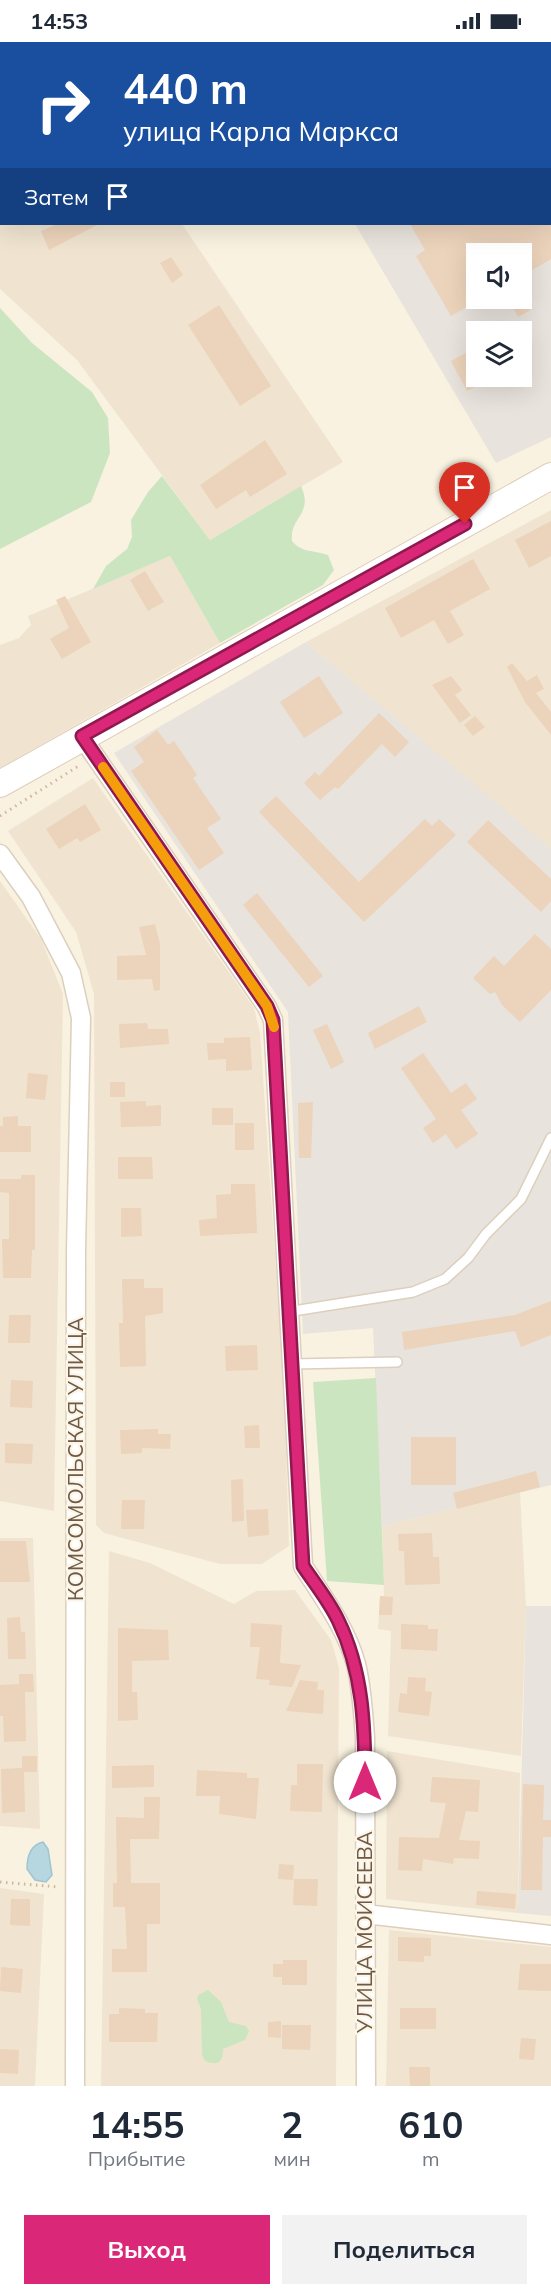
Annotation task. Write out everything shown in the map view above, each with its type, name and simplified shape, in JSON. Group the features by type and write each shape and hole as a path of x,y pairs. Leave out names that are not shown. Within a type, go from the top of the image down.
{"street":[{"path":"0,784 82,736 551,476"},
{"name":"УЛИЦА МОИСЕЕВА","path":"82,736 267,1006 273,1020 287,1312 303,1566 338,1619 356,1663 361,1690 365,1737 366,2086"},
{"name":"КОМСОМОЛЬСКАЯ УЛИЦА","path":"0,854 30,897 71,973 81,1018 76,1250 75,2086"},
{"path":"365,1914 551,1935"}],"lane":[{"path":"287,1312 413,1292 445,1279 468,1258 486,1234 521,1199 551,1138"},
{"path":"291,1364 398,1362"}],"path":[{"path":"0,1882 76,1887"}],"shaded area":[{"path":"0,225 183,225 343,462 210,540 77,360 0,289"},
{"path":"356,225 551,225 551,437 496,463"},
{"path":"551,510 551,850 306,642"},
{"path":"170,556 220,643 0,768 0,645 19,638 31,625 28,616"},
{"path":"306,642 551,849 551,1485 382,1526 373,1328 303,1334 288,1012 114,753"},
{"path":"93,778 254,1008 260,1033 284,1387 289,1546 262,1564 220,1564 104,1533 96,1525 94,994 76,932 8,831"},
{"path":"0,881 41,939 63,994 54,1511 0,1501"},
{"path":"520,1492 526,1606 521,1756 388,1736 391,1631 378,1629 380,1597 384,1596 382,1526"},
{"path":"0,1538 33,1538 40,1829 0,1826"},
{"path":"109,1551 150,1563 234,1604 256,1591 295,1590 331,1640 339,1668 336,2086 101,2086"},
{"path":"526,1606 551,1606 551,1916 518,1913"},
{"path":"387,1751 520,1773 518,1913 386,1899"},
{"path":"0,1888 44,1894 35,2086 0,2086"},
{"path":"389,1930 551,1947 551,2086 386,2086"}],"green space":[{"path":"0,308 32,343 92,392 108,418 110,453 91,502 0,549"},
{"path":"162,476 210,540 301,486 305,503 294,526 292,541 300,548 328,555 334,570 323,585 220,643 170,556 93,589 106,566 127,549 132,537 131,520 148,492"},
{"path":"376,1378 384,1585 327,1581 313,1382"},
{"path":"208,1990 221,2002 229,2022 246,2026 249,2031 245,2040 223,2049 221,2060 216,2063 205,2061 202,2055 201,2009 197,1999 198,1995"}],"water":[{"path":"43,1842 48,1849 52,1875 46,1882 35,1880 27,1869 30,1852"}],"building":[{"path":"55,225 97,225 49,250 41,231"},
{"path":"411,225 551,225 551,259 532,270 532,243 466,243 466,307 451,316 416,256 425,250"},
{"path":"171,257 183,275 172,283 160,263"},
{"path":"219,305 271,386 240,406 188,325"},
{"path":"514,309 530,309 531,310 518,317"},
{"path":"466,353 466,387 475,387 467,391 451,361"},
{"path":"265,440 287,474 250,497 246,490 216,509 200,485"},
{"path":"551,521 551,556 529,568 515,540"},
{"path":"473,559 490,589 450,611 464,635 448,644 434,620 401,638 385,608"},
{"path":"145,571 164,602 148,611 130,580"},
{"path":"65,596 91,642 62,659 50,639 69,628 56,600"},
{"path":"512,663 527,681 537,675 544,689 536,693 551,712 551,735 525,702 507,667"},
{"path":"319,676 343,713 304,738 280,702"},
{"path":"451,676 462,690 455,695 471,715 460,723 432,685"},
{"path":"379,713 409,742 395,757 382,744 338,789 335,787 320,800 304,783 315,772 319,776"},
{"path":"475,716 485,727 473,736 464,725"},
{"path":"157,730 168,745 174,741 197,775 193,778 221,819 207,828 224,853 199,870 131,771 144,762 134,747"},
{"path":"276,796 359,882 425,819 432,826 439,819 456,835 364,922 259,812"},
{"path":"85,804 101,830 80,842 77,838 59,849 46,829"},
{"path":"488,820 551,879 551,901 541,912 467,842"},
{"path":"257,893 323,976 309,987 243,905"},
{"path":"155,924 160,944 160,990 154,991 152,979 117,980 117,956 146,955 139,927"},
{"path":"535,934 551,949 551,990 520,1022 502,1005 495,992 490,994 473,978 494,956 504,966"},
{"path":"419,1006 427,1022 375,1049 368,1033"},
{"path":"147,1023 148,1029 168,1029 169,1044 120,1048 119,1024"},
{"path":"327,1024 344,1062 331,1069 313,1030"},
{"path":"250,1037 252,1070 226,1071 226,1059 208,1060 207,1043 224,1043 224,1038"},
{"path":"423,1053 451,1093 466,1083 477,1099 461,1110 478,1134 456,1149 446,1134 433,1143 423,1128 436,1119 401,1068"},
{"path":"28,1073 48,1075 45,1100 26,1098"},
{"path":"110,1082 125,1082 125,1097 110,1097"},
{"path":"146,1101 146,1106 161,1105 161,1126 121,1127 120,1102"},
{"path":"313,1102 311,1158 299,1158 298,1103"},
{"path":"212,1108 233,1108 233,1125 212,1125"},
{"path":"18,1116 18,1126 31,1126 31,1152 0,1152 0,1126 3,1126 3,1117"},
{"path":"235,1123 254,1123 254,1150 235,1150"},
{"path":"118,1157 152,1157 153,1179 118,1179"},
{"path":"21,1175 35,1175 35,1250 32,1250 31,1278 3,1278 2,1239 9,1239 9,1193 0,1192 0,1179 21,1179"},
{"path":"231,1184 255,1184 257,1233 200,1236 199,1220 217,1218 216,1195 231,1194"},
{"path":"121,1208 141,1208 142,1236 121,1237"},
{"path":"122,1279 144,1279 144,1288 163,1288 163,1313 145,1316 146,1366 120,1367 119,1323 123,1323"},
{"path":"551,1301 551,1335 521,1347 515,1331 404,1350 402,1332 515,1315"},
{"path":"9,1315 31,1315 30,1343 8,1343"},
{"path":"257,1345 258,1370 226,1371 225,1346"},
{"path":"11,1380 33,1381 32,1408 10,1407"},
{"path":"259,1425 260,1448 245,1448 244,1426"},
{"path":"158,1429 158,1434 171,1434 170,1449 142,1448 142,1453 121,1454 120,1430"},
{"path":"411,1437 456,1437 456,1485 411,1485"},
{"path":"5,1443 33,1444 32,1464 5,1463"},
{"path":"536,1471 540,1487 457,1509 453,1493"},
{"path":"243,1479 244,1521 232,1522 231,1480"},
{"path":"122,1500 145,1500 144,1529 121,1529"},
{"path":"268,1509 269,1535 248,1537 246,1510"},
{"path":"432,1533 433,1557 439,1557 440,1584 405,1585 404,1551 399,1551 398,1534"},
{"path":"0,1541 26,1541 30,1582 0,1582"},
{"path":"380,1596 393,1597 392,1615 379,1615"},
{"path":"20,1617 21,1632 25,1632 26,1659 8,1659 7,1618"},
{"path":"251,1623 282,1625 280,1663 301,1665 292,1687 269,1685 270,1680 256,1679 260,1647 250,1647"},
{"path":"401,1624 428,1625 428,1629 438,1629 437,1651 401,1649"},
{"path":"118,1628 168,1630 169,1660 132,1661 132,1692 137,1692 138,1720 118,1721"},
{"path":"19,1674 33,1674 34,1692 25,1692 26,1741 4,1742 3,1716 0,1716 0,1685 19,1684"},
{"path":"408,1677 426,1678 425,1691 432,1692 429,1716 398,1712 400,1693 407,1694"},
{"path":"300,1680 318,1682 317,1690 324,1690 323,1714 286,1711"},
{"path":"22,1756 37,1756 37,1772 24,1772 25,1812 2,1813 1,1769 22,1768"},
{"path":"297,1764 323,1764 322,1812 290,1811 291,1785 297,1785"},
{"path":"154,1765 154,1787 112,1788 112,1766"},
{"path":"197,1770 247,1773 247,1778 259,1778 256,1819 219,1814 220,1796 196,1796"},
{"path":"432,1777 480,1780 478,1812 466,1811 459,1840 480,1841 479,1859 454,1858 453,1864 423,1859 422,1871 398,1870 399,1837 439,1838 446,1803 430,1802"},
{"path":"523,1784 544,1785 543,1820 551,1820 551,1837 543,1837 542,1890 521,1890"},
{"path":"144,1797 160,1797 159,1839 130,1839 131,1883 160,1883 160,1924 147,1924 147,1972 112,1972 112,1949 127,1949 125,1907 113,1907 113,1883 117,1883 116,1817 144,1818"},
{"path":"279,1864 294,1865 293,1880 278,1879"},
{"path":"294,1879 318,1879 317,1906 293,1905"},
{"path":"477,1891 516,1894 515,1909 476,1905"},
{"path":"11,1899 30,1899 30,1926 10,1925"},
{"path":"398,1937 431,1938 431,1956 424,1956 424,1962 398,1961"},
{"path":"283,1960 307,1960 307,1985 282,1985 282,1977 273,1977 273,1964 283,1964"},
{"path":"520,1964 551,1964 551,1991 518,1990"},
{"path":"1,1967 23,1969 21,1993 0,1991"},
{"path":"119,2008 145,2009 145,2013 158,2013 157,2042 109,2042 109,2014 119,2014"},
{"path":"400,2008 436,2008 436,2029 400,2029"},
{"path":"281,2021 281,2038 268,2037 268,2022"},
{"path":"282,2025 311,2025 310,2050 282,2049"},
{"path":"521,2038 536,2039 534,2060 519,2059"},
{"path":"0,2049 19,2050 18,2074 0,2073"},
{"path":"409,2067 430,2067 430,2086 410,2086"}],"slow traffic":[{"path":"103,767 267,1006 274,1027"}],"route":[{"path":"365,1782 365,1737 356,1663 338,1619 303,1566 287,1312 273,1020 267,1006 82,736 465,524"}]}
